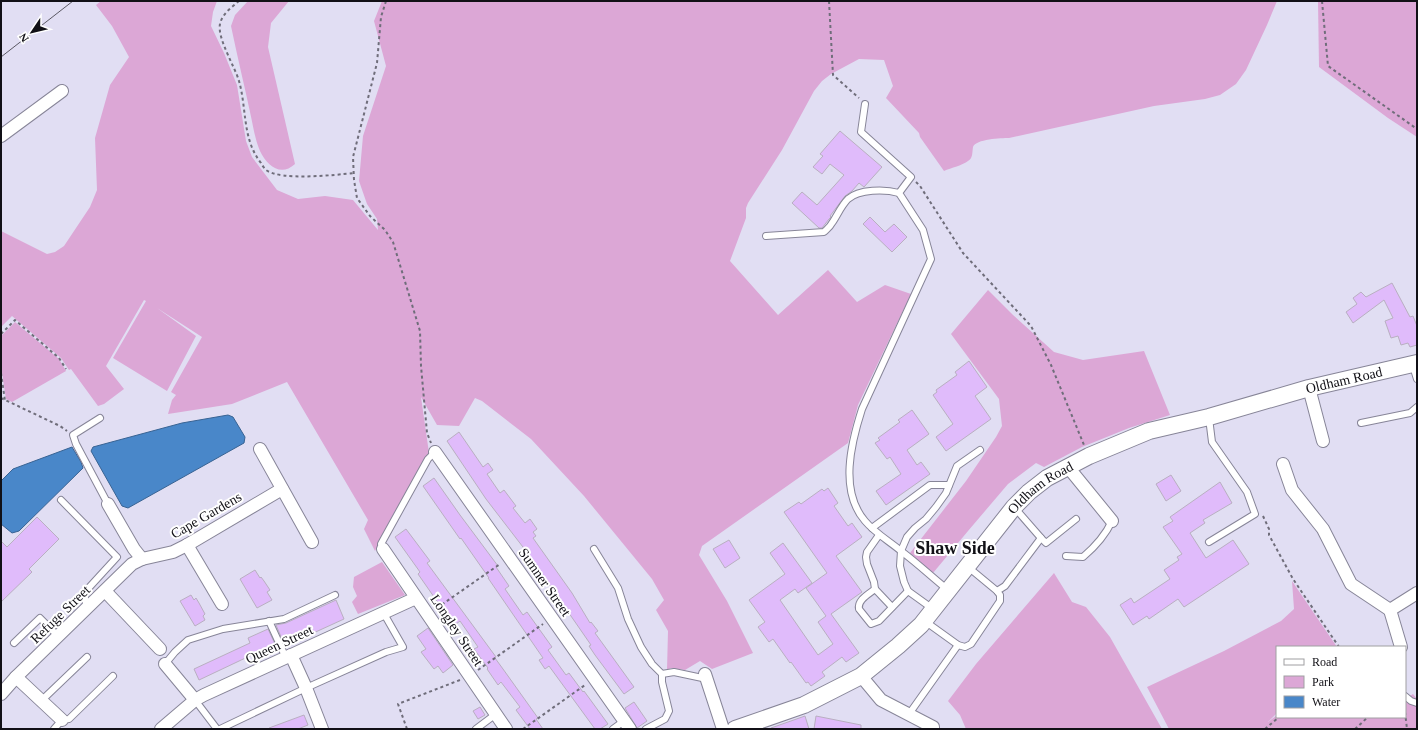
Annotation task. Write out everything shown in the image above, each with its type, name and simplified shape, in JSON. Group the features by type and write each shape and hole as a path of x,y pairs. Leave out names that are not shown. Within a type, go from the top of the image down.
{"main road":[{"name":"Oldham Road","path":"735,729 804,705 861,676 898,646 929,615 1014,507 1029,492 1047,478 1089,456 1149,432 1209,417 1309,388 1415,364"}],"street":[{"path":"1,136 62,91"},
{"path":"1309,388 1323,441"},
{"path":"260,449 312,542"},
{"name":"Sumner Street","path":"435,452 627,725"},
{"path":"1283,464 1292,490 1323,529 1351,584 1390,610 1401,646"},
{"path":"1068,467 1112,520"},
{"name":"Cape Gardens","path":"142,559 173,552 187,545 282,489"},
{"path":"108,504 134,550 142,559"},
{"path":"187,545 222,604"},
{"name":"Longley Street","path":"383,549 506,729"},
{"name":"Refuge Street","path":"1,694 16,677 132,564 142,559"},
{"path":"105,591 160,648"},
{"path":"1390,610 1417,593"},
{"name":"Queen Street","path":"161,729 195,700 416,598"},
{"path":"288,656 306,688 322,729"},
{"path":"165,664 195,700"},
{"path":"706,676 723,729"},
{"path":"861,676 881,700 933,727 933,729"},
{"path":"16,677 42,701 58,725"}],"lane":[{"path":"865,104 861,132 911,177 899,192"},
{"path":"766,236 824,232 832,224 836,215 848,199 871,191 888,190 899,192 923,230 931,258 862,409 854,433 849,463 849,478 856,506 865,521 948,590"},
{"path":"1415,364 1417,380"},
{"path":"1361,423 1410,413 1417,407"},
{"path":"1209,417 1212,442 1247,492 1255,514 1209,542"},
{"path":"100,418 73,435 76,444 108,504"},
{"path":"967,566 998,591 1000,601 971,644 965,647 958,646 908,591 900,566 901,550 907,537 936,507 946,493 957,466 980,450"},
{"path":"383,549 381,544 428,459 435,452"},
{"path":"872,528 930,485 949,485"},
{"path":"62,500 117,557 84,593 87,609"},
{"path":"1014,507 1046,543 1076,519"},
{"path":"1066,556 1083,557 1095,547 1106,534 1112,520"},
{"path":"879,534 867,552 866,564 874,582 875,589 892,606"},
{"path":"998,591 1005,586 1040,538"},
{"path":"594,549 618,588 628,619 641,647 652,664 662,674 662,682 669,711 665,719 646,729"},
{"path":"875,589 859,602 858,606 871,624 877,623 908,591"},
{"path":"165,664 188,640 223,629 284,618 335,595"},
{"path":"220,729 306,688 386,652 402,647 383,612"},
{"path":"14,643 40,618 58,636"},
{"path":"269,621 288,656"},
{"path":"909,714 958,646"},
{"path":"42,701 87,657"},
{"path":"662,674 674,672 706,676"},
{"path":"58,725 69,719 113,676"},
{"path":"1406,697 1417,703"},
{"path":"195,700 217,729"},
{"path":"476,729 496,714"},
{"path":"613,729 627,725"}],"path":[{"path":"239,1 224,15 219,25 223,43 239,82 249,143 255,155 267,170 285,176 354,173"},
{"path":"386,1 382,17 377,63 353,157 354,173 357,198 370,216 385,230 393,242 420,331 421,366 427,433 435,452"},
{"path":"829,1 833,75 865,104"},
{"path":"1322,1 1328,66 1417,129"},
{"path":"911,177 920,186 963,253 1031,326 1051,365 1089,456"},
{"path":"1,334 15,320 59,358 66,369"},
{"path":"1,373 5,401"},
{"path":"1,398 60,426 73,435"},
{"path":"1260,510 1269,529 1269,535 1293,579 1338,646"},
{"path":"428,614 510,558"},
{"path":"407,729 398,704 470,676 552,618"},
{"path":"523,729 594,678"},
{"path":"1265,729 1279,718"},
{"path":"1355,729 1367,718"},
{"path":"1406,718 1407,729"}],"green space":[{"path":"101,1 217,1 213,12 211,26 237,85 246,141 252,157 277,190 298,199 325,196 353,200 378,230 377,219 367,204 359,181 363,136 386,66 374,21 382,1 1277,1 1246,70 1236,84 1220,95 1205,99 1154,106 1009,138 979,142 973,147 970,160 944,171 920,137 919,133 886,98 893,86 884,60 859,59 831,74 822,81 814,91 782,150 748,203 746,208 746,218 730,261 778,315 828,270 857,302 885,285 911,294 858,405 848,443 702,546 699,555 727,601 753,653 712,669 700,661 685,670 671,668 667,670 668,631 656,610 664,600 652,579 584,496 531,439 482,401 475,398 459,426 437,425 421,397 429,453 375,551 364,529 368,520 287,382 232,404 168,414 172,400 176,395 171,392 202,337 157,308 196,336 167,391 113,358 146,301 144,300 106,366 124,389 104,404 98,406 71,369 69,370 61,358 12,316 1,327 1,231 47,254 55,252 64,246 90,207 97,190 95,138 110,85 129,57 112,26 96,5"},
{"path":"248,1 289,1 271,23 268,47 295,164 285,170 280,170 270,165 258,147 233,37 231,26 235,15"},
{"path":"1318,1 1417,1 1417,137 1388,118 1319,67"},
{"path":"988,290 1054,352 1083,360 1144,351 1170,415 1129,428 1082,447 1044,467 1036,463 1008,484 933,573 910,553 966,481 1002,426 999,399 951,334"},
{"path":"15,322 59,359 66,371 12,402 6,399 1,366 1,336"},
{"path":"382,562 405,595 358,614 352,602 357,596 353,587 354,577"},
{"path":"1054,573 1072,602 1086,607 1110,637 1162,729 966,729 960,715 948,701 976,664"},
{"path":"1292,581 1336,646 1276,646 1276,714 1268,722 1276,716 1276,718 1406,718 1406,698 1413,694 1417,699 1417,729 1169,729 1147,687 1224,651 1281,621 1294,609"}],"water":[{"path":"228,415 233,417 245,437 244,443 128,508 122,506 91,451 93,447 182,423"},
{"path":"72,447 83,468 19,531 12,533 1,524 1,481 13,469"}],"building":[{"path":"840,131 882,167 864,187 859,183 845,196 830,216 831,217 822,228 819,228 792,203 802,192 817,205 844,175 830,164 822,174 813,167 823,156 820,154"},
{"path":"870,217 885,232 894,224 907,237 892,252 863,224"},
{"path":"1392,283 1410,317 1413,316 1417,326 1417,345 1410,347 1408,343 1401,345 1398,336 1391,338 1385,321 1393,318 1384,300 1353,323 1346,312 1357,304 1353,298 1361,292 1366,297"},
{"path":"969,361 987,387 975,396 991,419 946,451 936,437 953,424 933,395 937,392 936,390 957,375 955,372"},
{"path":"912,410 929,434 907,450 917,465 921,462 930,474 886,505 876,491 901,474 890,457 887,459 875,443 880,440 878,438 900,422 898,420"},
{"path":"459,432 483,467 488,463 493,470 487,474 500,493 504,490 516,506 513,508 525,523 530,519 537,529 533,532 536,536 533,538 572,593 590,623 591,622 598,631 595,633 634,687 624,694 595,655 589,646 591,645 526,551 486,499 447,441"},
{"path":"1171,475 1181,491 1166,501 1156,484"},
{"path":"434,478 498,566 496,567 509,586 505,589 523,615 527,612 552,647 548,650 566,675 569,673 608,724 600,729 595,729 549,666 545,669 539,660 543,658 489,578 423,486"},
{"path":"1220,482 1232,503 1203,520 1205,523 1190,533 1206,558 1233,540 1249,564 1184,607 1178,599 1149,619 1147,616 1133,625 1120,605 1131,598 1134,603 1170,579 1164,570 1179,560 1177,557 1182,554 1163,527 1173,521 1170,517"},
{"path":"828,488 838,503 834,506 848,526 852,523 862,537 836,556 862,592 831,614 859,653 846,662 842,657 822,672 825,676 811,686 808,682 806,683 773,639 769,642 758,627 765,622 749,600 785,574 770,553 783,543 812,583 798,593 795,589 780,600 818,655 833,644 818,622 826,616 806,588 827,573 784,512 799,502 801,504 822,489 824,491"},
{"path":"37,517 59,539 29,569 32,572 1,602 1,541 7,547"},
{"path":"406,529 430,561 427,563 496,657 495,658 538,718 536,719 543,729 530,729 516,710 520,707 501,682 498,685 474,649 478,647 460,621 456,624 443,605 441,607 418,574 420,572 395,537"},
{"path":"729,540 740,558 725,568 713,549"},
{"path":"255,570 270,590 267,592 272,600 257,608 240,579"},
{"path":"191,595 194,600 196,598 205,614 203,616 205,620 195,626 180,601"},
{"path":"336,600 344,619 285,646 276,625 286,623"},
{"path":"428,628 453,665 443,673 438,666 434,669 421,652 426,649 417,636"},
{"path":"268,629 275,644 199,680 194,669 250,643 248,638"},
{"path":"634,702 647,721 637,728 625,708"},
{"path":"480,707 485,715 478,719 473,711"},
{"path":"304,715 308,725 298,729 269,728"},
{"path":"805,716 809,729 771,729 771,728"},
{"path":"816,716 861,725 861,729 814,729"}],"tram line":[{"path":"1,57 73,1"}],"district":[{"name":"Shaw Side","path":"955,548"}]}
